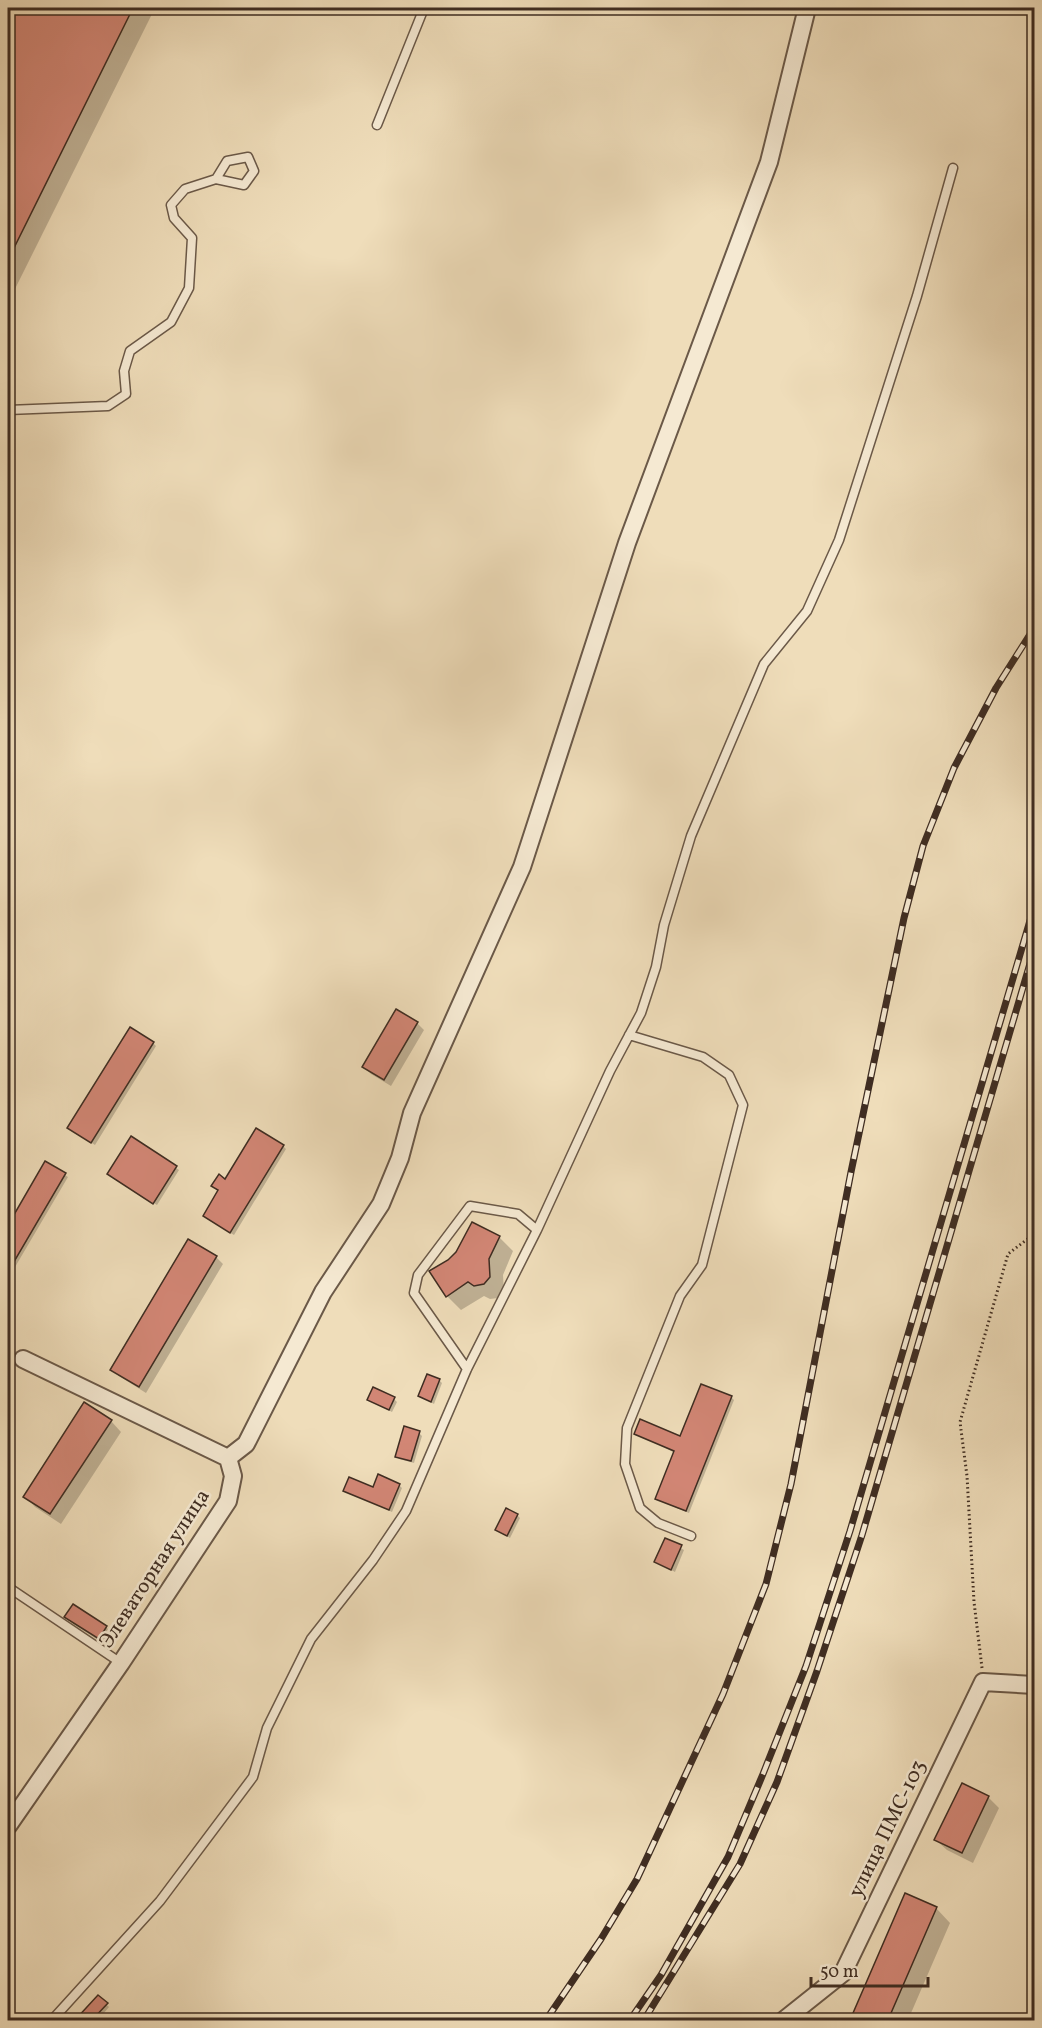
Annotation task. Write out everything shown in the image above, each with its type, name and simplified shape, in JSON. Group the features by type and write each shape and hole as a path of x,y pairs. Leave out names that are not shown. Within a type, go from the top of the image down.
{"street":[{"path":"23,1359 228,1458 246,1443 323,1292 381,1204 400,1158 412,1113 522,867 627,543 769,162 807,8"},
{"name":"Элеваторная улица","path":"8,1826 121,1663 228,1501 233,1476 228,1458"},
{"path":"983,1682 1035,1684"},
{"name":"улица ПМС-103","path":"784,2020 843,1973 983,1682"}],"lane":[{"path":"377,125 424,8"},
{"path":"52,2020 160,1901 253,1777 267,1728 311,1639 374,1560 406,1511 467,1369 537,1230 610,1071 641,1013 656,967 664,925 691,836 764,664 807,611 839,540 917,296 953,168"},
{"path":"8,410 108,406 126,394 124,371 130,351 171,322 189,288 192,238 174,218 171,205 185,189 216,179"},
{"path":"629,1035 703,1057 729,1075 743,1106 702,1266 680,1296 627,1428 625,1464 640,1508 658,1523 691,1536"},
{"path":"467,1369 414,1293 418,1275 470,1206 518,1214 537,1230"},
{"path":"8,1587 121,1663"}],"path":[{"path":"983,1682 974,1602 967,1476 960,1422 1008,1254 1035,1234"}],"building":[{"path":"8,8 133,8 8,260"},
{"path":"396,1009 418,1022 384,1080 362,1067"},
{"path":"130,1027 154,1042 91,1143 67,1128"},
{"path":"256,1128 284,1145 230,1233 203,1216 218,1190 211,1186 219,1174 225,1179"},
{"path":"131,1136 177,1166 153,1204 107,1174"},
{"path":"45,1161 66,1173 8,1272 8,1225"},
{"path":"472,1222 500,1236 489,1259 490,1277 484,1284 474,1286 468,1282 446,1297 429,1271 448,1260 456,1252"},
{"path":"188,1239 217,1256 139,1387 110,1370"},
{"path":"427,1374 440,1379 431,1402 418,1396"},
{"path":"701,1384 732,1396 686,1511 655,1499 674,1451 634,1434 640,1419 680,1436"},
{"path":"373,1387 395,1397 389,1410 367,1400"},
{"path":"84,1402 112,1420 50,1514 23,1497"},
{"path":"404,1426 420,1431 411,1461 395,1457"},
{"path":"378,1474 400,1484 389,1510 343,1491 349,1477 373,1487"},
{"path":"506,1508 518,1514 507,1536 495,1530"},
{"path":"665,1538 682,1545 671,1570 654,1562"},
{"path":"73,1604 107,1626 99,1639 64,1617"},
{"path":"962,1783 989,1796 962,1853 934,1840"},
{"path":"905,1893 937,1907 888,2020 850,2020"},
{"path":"98,1995 108,2003 92,2020 75,2020"}],"railway":[{"path":"546,2020 601,1939 637,1879 723,1694 766,1584 791,1484 851,1172 904,918 923,846 954,768 996,688 1034,628"},
{"path":"630,2020 661,1975 728,1857 806,1666 850,1531 1034,907"},
{"path":"644,2020 740,1864 777,1782 862,1535 1034,950"}]}
